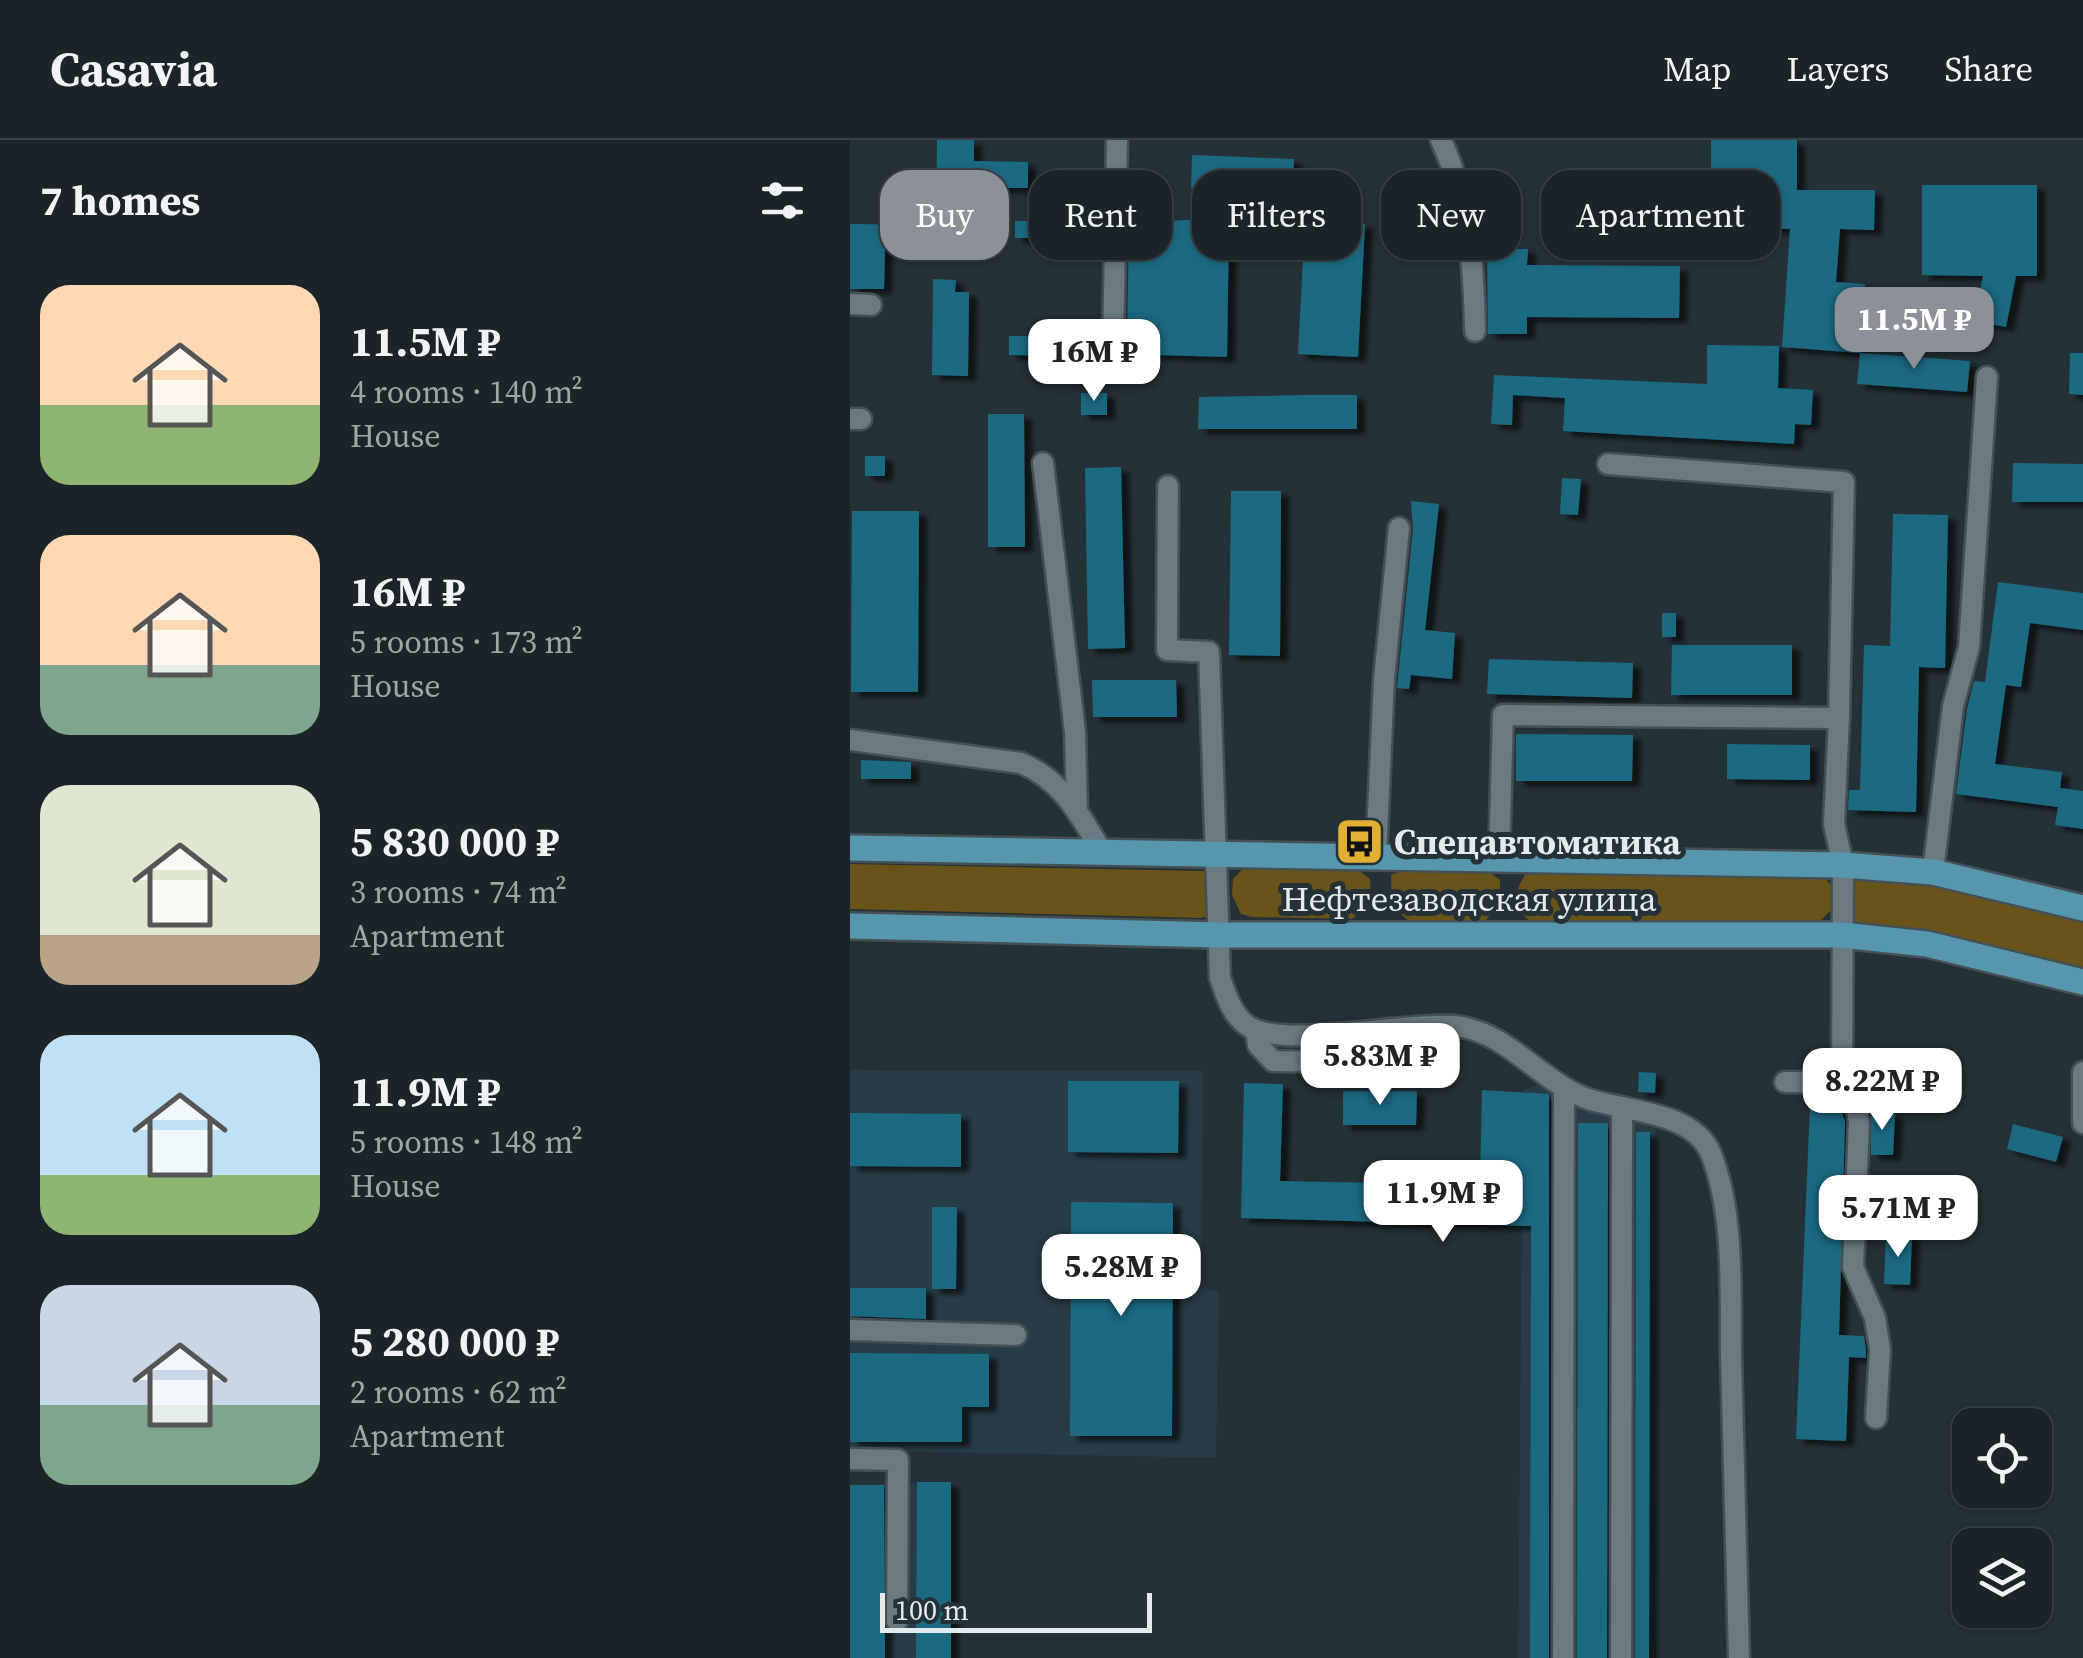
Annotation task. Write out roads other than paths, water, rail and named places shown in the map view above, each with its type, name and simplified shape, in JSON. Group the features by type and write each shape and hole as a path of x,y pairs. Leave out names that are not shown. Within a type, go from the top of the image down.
{"main road":[{"name":"Нефтезаводская улица","path":"850,848 1843,865 1932,872 2083,908"},
{"name":"Нефтезаводская улица","path":"850,926 1219,935 1841,935 1927,944 2083,982"}],"street":[{"path":"1113,345 1117,140"},
{"path":"1441,140 1455,170 1466,214 1474,272 1475,331"},
{"path":"1932,872 1953,706 1969,647 1987,377"},
{"path":"1043,463 1075,732 1077,809"},
{"path":"1608,464 1844,482 1834,824 1843,865 1842,1089 1855,1102 1859,1121 1853,1267 1875,1318 1880,1349 1876,1418"},
{"path":"1168,486 1168,650 1209,652 1220,978 1230,1005 1256,1031 1258,1046 1273,1062 1346,1062"},
{"path":"1376,858 1384,678 1399,528"},
{"path":"1499,860 1503,715 1838,718"},
{"path":"850,740 1021,763 1041,771 1077,809 1102,852"},
{"path":"1256,1031 1291,1034 1438,1024 1465,1027 1491,1037 1564,1090 1622,1111 1662,1117 1694,1130 1710,1150 1720,1183 1729,1263 1739,1658"},
{"path":"2083,1072 2083,1123"},
{"path":"1786,1082 1872,1083 1883,1075 1898,1074"},
{"path":"1563,1658 1564,1090"},
{"path":"1621,1658 1622,1111"},
{"path":"850,1330 1016,1335"},
{"path":"850,1459 898,1460 897,1621"}],"place":[{"name":"Спецавтоматика","path":"1359,842"}]}
